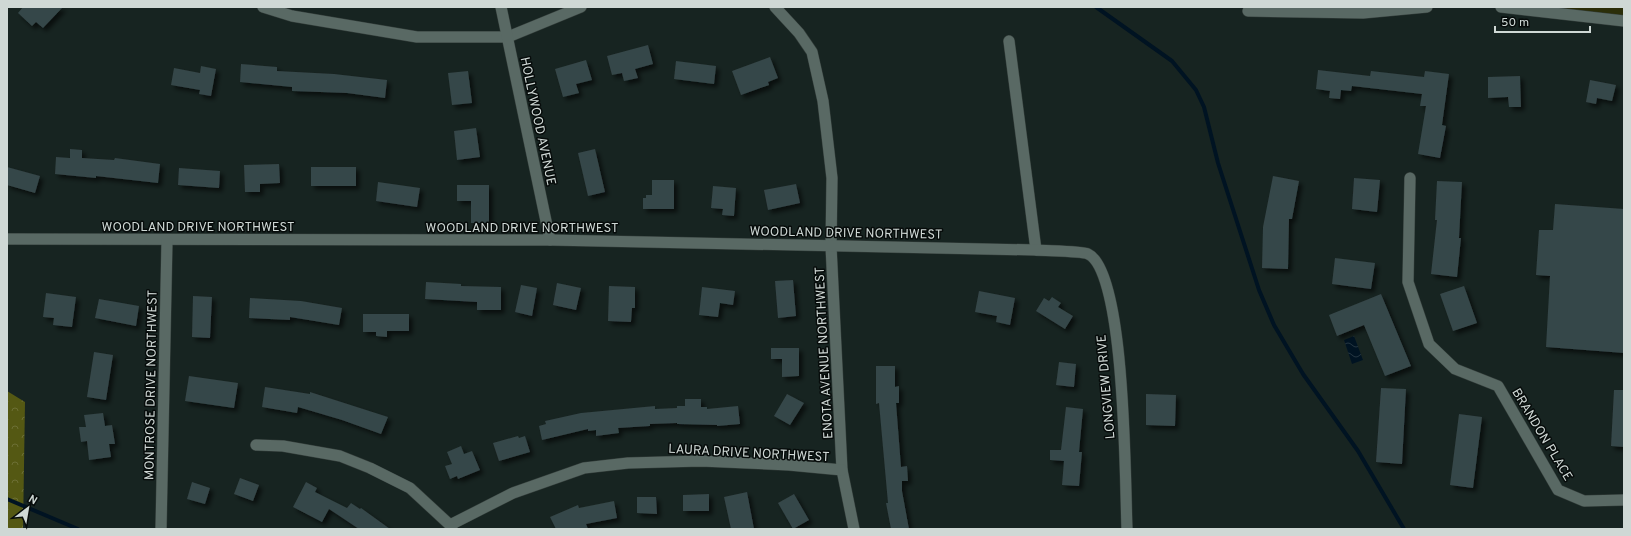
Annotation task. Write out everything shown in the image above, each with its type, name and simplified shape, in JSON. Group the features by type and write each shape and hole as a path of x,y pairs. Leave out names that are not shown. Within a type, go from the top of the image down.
{"street":[{"path":"263,7 292,16 417,37 508,36 581,7"},
{"name":"HOLLYWOOD AVENUE","path":"501,7 550,240"},
{"name":"ENOTA AVENUE NORTHWEST","path":"774,7 799,33 812,52 822,101 832,178 831,246 842,470 854,529"},
{"path":"1248,11 1363,13 1427,7"},
{"path":"1501,7 1624,21"},
{"path":"1009,41 1036,250"},
{"name":"BRANDON PLACE","path":"1410,178 1408,282 1429,344 1455,369 1498,386 1558,490 1584,500 1624,500"},
{"name":"WOODLAND DRIVE NORTHWEST","path":"7,239 168,241 550,240 1036,250"},
{"name":"MONTROSE DRIVE NORTHWEST","path":"161,529 168,241"},
{"name":"LONGVIEW DRIVE","path":"1036,250 1088,254 1099,264 1106,284 1119,350 1123,418 1126,529"},
{"path":"256,445 283,446 340,456 370,468 410,488 451,527"},
{"name":"LAURA DRIVE NORTHWEST","path":"451,527 513,493 584,468 628,462 701,461 789,465 842,470"}],"green space":[{"path":"1512,7 1624,7 1624,20"},
{"path":"7,391 25,402 23,529 7,529"}],"water":[{"path":"1354,336 1363,360 1352,364 1344,340"}],"building":[{"path":"23,7 63,7 43,28 36,22 32,26 18,13"},
{"path":"648,45 653,64 635,69 638,78 624,81 622,73 612,75 607,56"},
{"path":"770,57 778,78 768,82 769,85 741,95 732,71"},
{"path":"586,60 592,80 576,84 579,93 563,97 555,69"},
{"path":"676,61 716,66 714,84 674,79"},
{"path":"241,64 277,67 277,71 334,74 387,80 385,98 347,93 292,91 292,87 240,82"},
{"path":"201,66 216,69 211,96 199,94 200,90 171,85 174,68 200,73"},
{"path":"1318,70 1370,76 1371,71 1424,77 1425,71 1449,74 1442,125 1446,126 1440,158 1418,154 1426,106 1420,106 1422,94 1352,86 1351,91 1341,90 1340,99 1329,98 1330,91 1316,89"},
{"path":"468,71 472,103 452,105 448,73"},
{"path":"1520,76 1521,107 1509,107 1508,97 1488,98 1488,77"},
{"path":"1590,80 1616,85 1612,101 1597,98 1596,104 1586,102"},
{"path":"476,128 480,157 457,160 454,131"},
{"path":"70,149 82,150 82,158 114,160 115,158 160,164 158,183 96,176 96,178 55,174 56,157 70,158"},
{"path":"595,149 605,192 588,196 578,153"},
{"path":"279,164 280,183 260,184 260,192 245,192 244,165"},
{"path":"7,167 40,176 35,193 7,185"},
{"path":"311,167 356,167 356,186 311,186"},
{"path":"179,168 220,171 219,188 178,185"},
{"path":"1273,176 1299,181 1292,219 1289,219 1288,269 1262,268 1263,227"},
{"path":"1354,178 1380,180 1377,212 1352,209"},
{"path":"652,180 674,180 674,209 643,209 643,198 646,198 646,195 652,195"},
{"path":"1437,181 1462,182 1459,238 1461,238 1457,277 1431,274 1437,220 1435,220"},
{"path":"378,182 420,188 417,207 376,201"},
{"path":"796,184 800,203 768,210 764,190"},
{"path":"457,185 489,185 489,223 471,223 471,201 457,201"},
{"path":"713,186 736,188 734,216 722,215 723,209 711,208"},
{"path":"1555,204 1624,209 1624,353 1546,347 1550,276 1536,275 1539,230 1553,230"},
{"path":"1335,258 1375,263 1371,289 1332,284"},
{"path":"793,280 796,316 778,318 775,281"},
{"path":"426,282 461,284 461,286 501,287 501,310 477,310 477,302 425,299"},
{"path":"557,283 581,288 576,310 553,305"},
{"path":"521,285 537,288 532,316 515,312"},
{"path":"609,286 635,287 635,308 632,308 631,322 608,321"},
{"path":"1464,286 1477,323 1453,331 1440,294"},
{"path":"702,287 735,291 733,305 720,303 718,317 699,315"},
{"path":"979,291 1015,298 1010,325 996,322 997,316 975,312"},
{"path":"46,293 76,297 72,327 53,325 54,318 43,317"},
{"path":"1381,294 1411,366 1385,376 1364,325 1337,336 1329,315"},
{"path":"193,296 212,297 210,338 192,337"},
{"path":"1052,297 1061,303 1058,307 1073,316 1065,329 1036,311 1044,298 1049,301"},
{"path":"250,298 301,301 342,308 339,325 290,317 290,320 249,318"},
{"path":"99,299 139,306 136,326 95,318"},
{"path":"363,314 409,314 409,331 387,331 387,337 376,336 376,332 363,332"},
{"path":"771,348 799,348 799,376 782,377 782,359 771,359"},
{"path":"94,352 113,355 106,400 87,397"},
{"path":"1059,362 1076,364 1074,387 1056,385"},
{"path":"876,366 895,366 895,387 899,386 899,403 896,403 901,467 907,466 908,481 902,481 902,491 909,529 891,529 886,503 888,503 879,403 876,404"},
{"path":"189,376 238,383 234,408 185,401"},
{"path":"265,387 310,394 310,392 388,417 381,434 342,420 298,407 297,413 262,407"},
{"path":"1381,388 1406,389 1402,464 1376,462"},
{"path":"1614,390 1624,390 1624,447 1611,446"},
{"path":"787,394 804,403 790,425 774,416"},
{"path":"1146,394 1176,395 1175,426 1146,425"},
{"path":"685,399 701,399 701,407 707,407 707,409 738,406 740,424 717,426 677,423 650,424 650,426 618,428 619,433 596,436 596,430 588,431 588,429 542,440 539,426 546,424 545,421 581,413 655,406 655,409 677,408 677,406 685,406"},
{"path":"1066,407 1083,409 1079,452 1082,452 1079,486 1062,485 1064,461 1050,460 1050,450 1061,450"},
{"path":"103,413 105,426 112,425 115,444 109,444 111,457 89,460 87,441 81,442 79,427 86,427 84,415"},
{"path":"1459,414 1482,417 1473,488 1450,485"},
{"path":"518,436 519,438 525,436 530,452 499,461 493,443"},
{"path":"461,446 464,454 472,451 480,470 458,479 457,476 450,479 445,466 452,464 447,452"},
{"path":"240,478 259,485 253,501 234,494"},
{"path":"192,482 210,488 205,504 187,499"},
{"path":"306,482 317,488 315,492 347,508 351,503 360,509 361,508 390,529 359,529 329,509 322,522 293,507"},
{"path":"747,492 754,529 731,529 724,497"},
{"path":"709,494 709,511 683,511 683,495"},
{"path":"794,494 809,520 793,529 778,503"},
{"path":"637,497 656,497 657,514 637,513"},
{"path":"614,501 617,518 586,524 588,529 556,529 550,517 578,505 579,508"}],"waterway":[{"path":"1096,7 1172,61 1196,90 1204,107 1218,163 1259,290 1274,325 1303,374 1358,451 1404,529"},
{"path":"7,499 78,529"}]}
